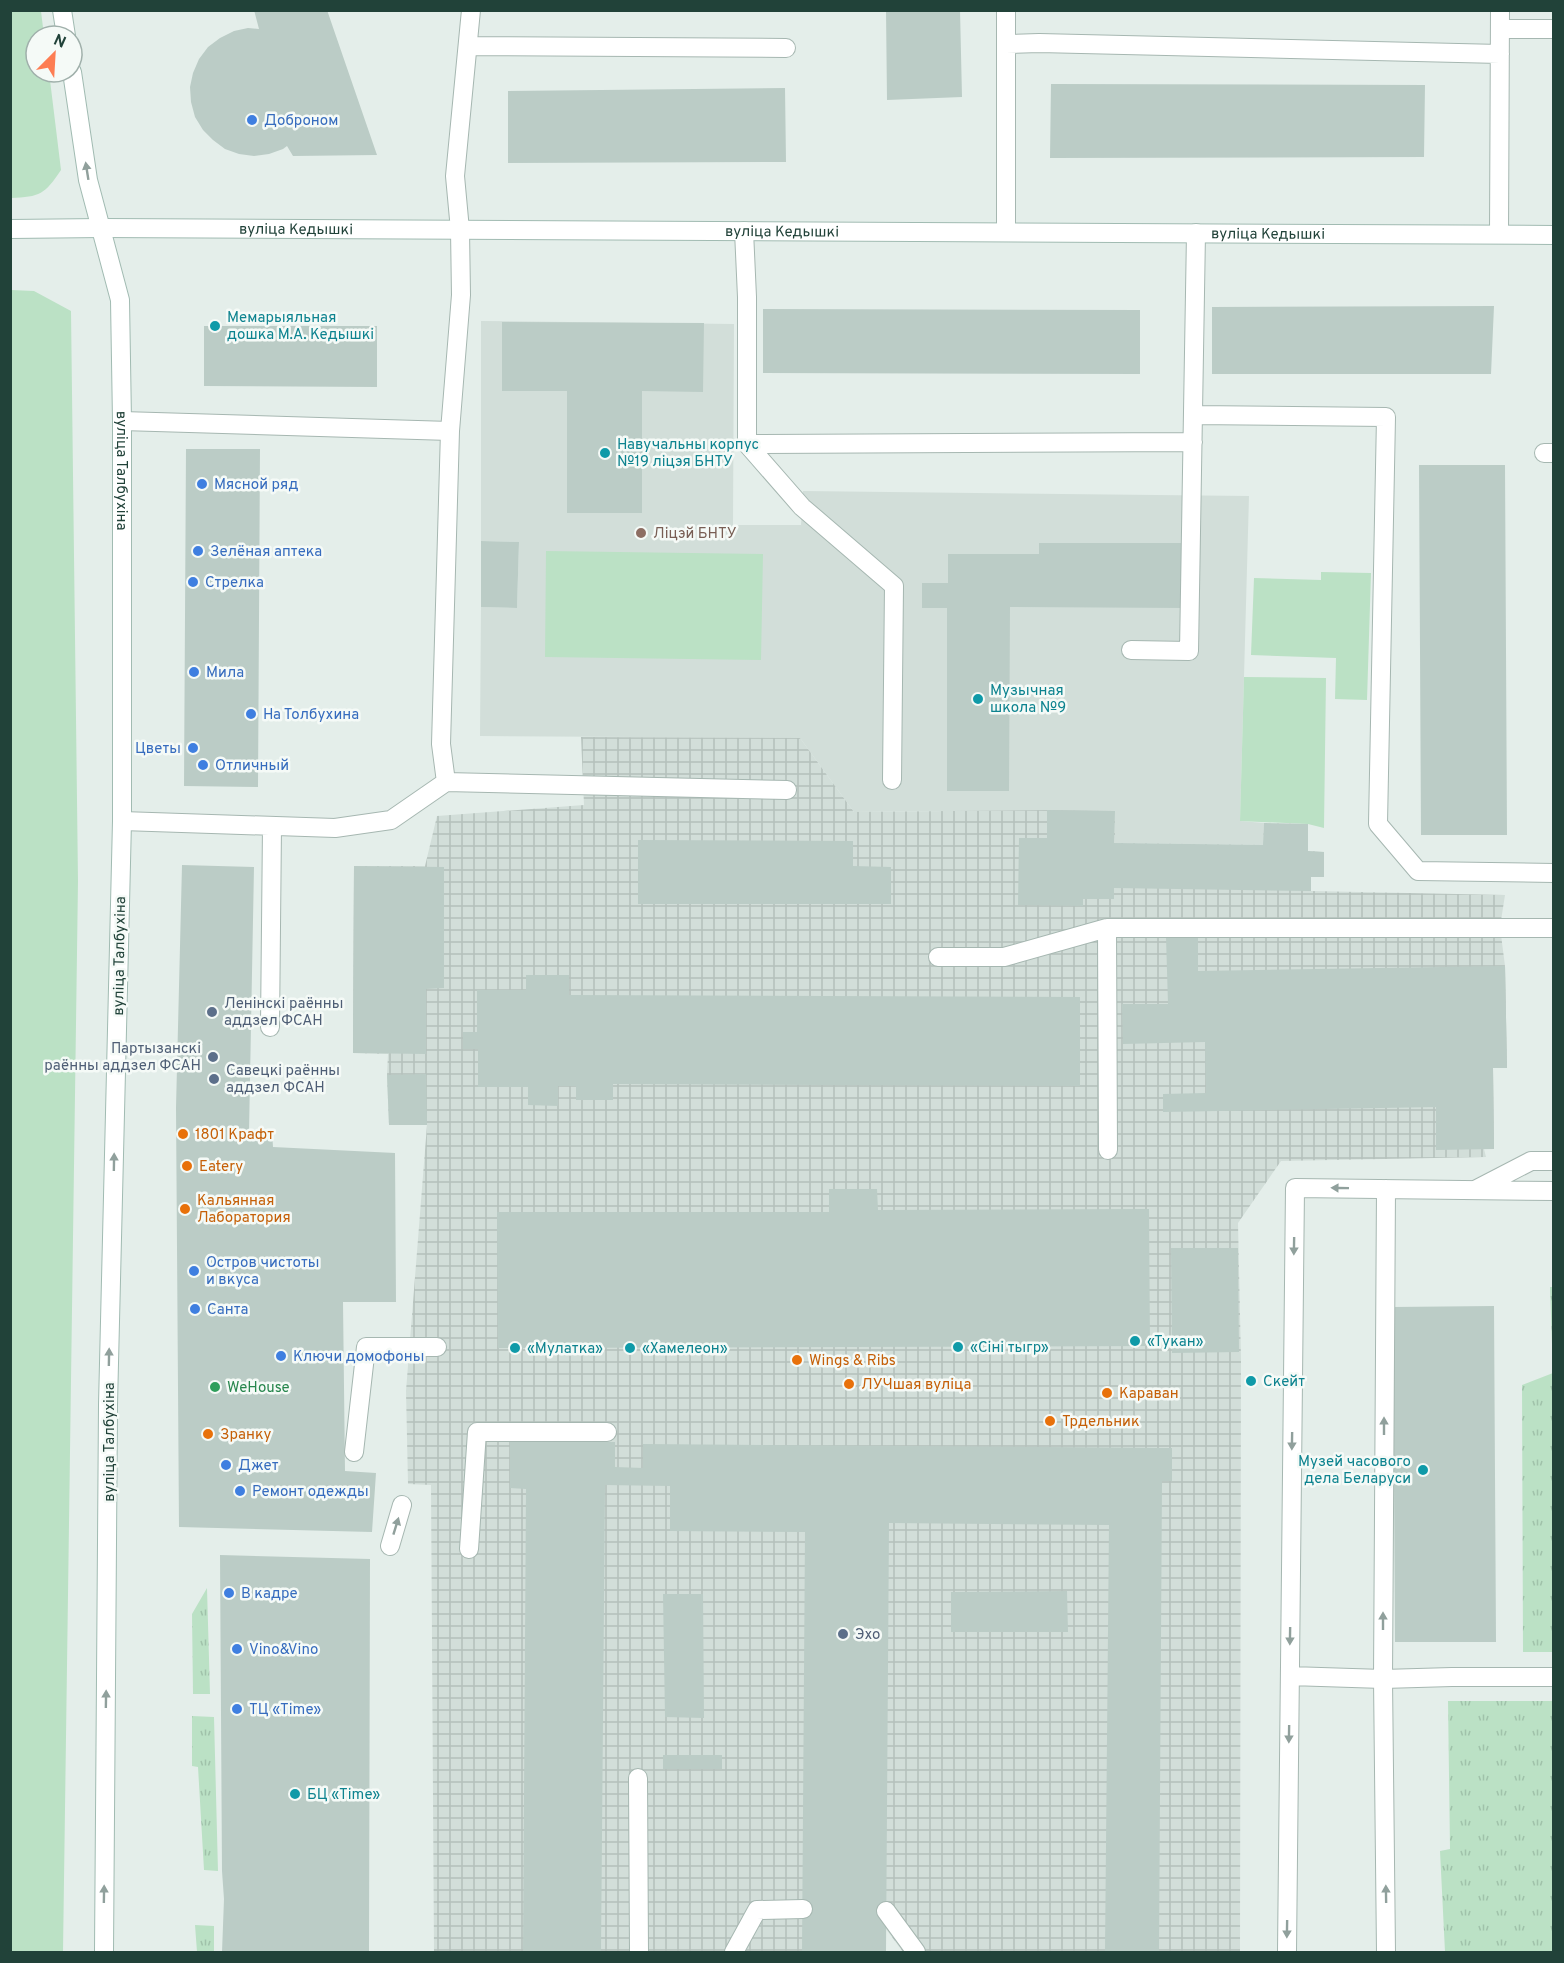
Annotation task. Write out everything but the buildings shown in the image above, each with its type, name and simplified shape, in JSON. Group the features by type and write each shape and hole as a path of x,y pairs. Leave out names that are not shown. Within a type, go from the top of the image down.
{"main road":[{"path":"446,782 441,744 450,431 461,295 460,230 455,176 471,10"},
{"path":"1006,10 1006,232"},
{"path":"1498,234 1500,20 1554,29"},
{"path":"1006,44 1500,54"},
{"path":"469,46 786,48"},
{"name":"вуліца Талбухіна","path":"74,84 88,180 120,300 122,421 122,820 108,1406 104,1953"},
{"name":"вуліца Кедышкі","path":"10,229 1554,235"},
{"path":"744,231 747,297 747,444 802,507 894,585 892,780"},
{"path":"1131,650 1190,651 1196,233"},
{"path":"1193,414 1386,417 1378,824 1418,871 1554,873"},
{"path":"122,421 450,431"},
{"path":"747,444 1193,442"},
{"path":"122,820 335,828 391,820 446,782 787,790"},
{"path":"270,1027 272,826"},
{"path":"938,957 1004,957 1107,928 1554,927"},
{"path":"1107,928 1108,1150"},
{"path":"1475,1190 1531,1161 1554,1161"},
{"path":"1287,1953 1295,1188 1554,1191"},
{"path":"1386,1189 1383,1679 1386,1953"},
{"path":"354,1452 366,1347 437,1347"},
{"path":"469,1549 477,1432 607,1432"},
{"path":"390,1546 402,1505"},
{"path":"1290,1676 1383,1679 1554,1677"},
{"path":"638,1778 639,1953"},
{"path":"734,1953 758,1910 802,1909"},
{"path":"886,1911 916,1953"}],"shaded area":[{"path":"481,321 734,324 733,525 801,525 803,491 1249,496 1240,821 1264,823 1263,845 1114,843 1115,811 854,812 800,738 480,736 481,607 517,608 519,542 481,541"},
{"path":"581,737 800,738 854,812 1115,811 1115,843 1263,845 1264,823 1308,824 1308,851 1324,852 1324,877 1311,877 1311,891 1505,895 1500,927 1505,966 1507,1068 1493,1068 1494,1149 1484,1149 1486,1157 1281,1161 1238,1223 1241,1359 1240,1952 903,1952 886,1929 886,1952 434,1952 431,1485 408,1484 406,1391 427,1125 389,1125 388,1054 353,1053 354,866 425,866 437,816 584,805"}],"green space":[{"path":"10,11 41,11 43,24 24,24 24,84 50,84 61,170 41,193 29,197 11,198"},
{"path":"11,290 34,291 71,311 78,881 63,1952 10,1952"},
{"path":"546,551 763,554 761,660 545,657"},
{"path":"1321,572 1371,573 1367,700 1335,699 1336,658 1251,655 1254,578 1321,580"},
{"path":"1244,677 1326,678 1324,828 1308,824 1240,821"},
{"path":"1550,1287 1554,1287 1553,1652 1523,1652 1522,1385 1553,1373"},
{"path":"207,1588 210,1694 193,1694 192,1614"},
{"path":"1448,1701 1553,1701 1553,1952 1445,1952 1440,1851 1450,1849"},
{"path":"192,1716 214,1717 218,1871 204,1870 198,1767 192,1766"},
{"path":"195,1925 214,1926 214,1952 197,1952"}],"place":[{"name":"Доброном","path":"252,120"},
{"name":"Мемарыяльная дошка М.А. Кедышкі","path":"215,326"},
{"name":"Навучальны корпус №19 ліцэя БНТУ","path":"605,453"},
{"name":"Мясной ряд","path":"202,484"},
{"name":"Ліцэй БНТУ","path":"641,533"},
{"name":"Зелёная аптека","path":"198,551"},
{"name":"Стрелка","path":"193,582"},
{"name":"Мила","path":"194,672"},
{"name":"Музычная школа №9","path":"978,699"},
{"name":"На Толбухина","path":"251,714"},
{"name":"Цветы","path":"193,748"},
{"name":"Отличный","path":"203,765"},
{"name":"Ленінскі раённы аддзел ФСАН","path":"212,1012"},
{"name":"Партызанскі раённы аддзел ФСАН","path":"213,1057"},
{"name":"Савецкі раённы аддзел ФСАН","path":"214,1079"},
{"name":"1801 Крафт","path":"183,1134"},
{"name":"Eatery","path":"187,1166"},
{"name":"Кальянная Лаборатория","path":"185,1209"},
{"name":"Остров чистоты и вкуса","path":"194,1271"},
{"name":"Санта","path":"195,1309"},
{"name":"«Тукан»","path":"1135,1341"},
{"name":"«Сіні тыгр»","path":"958,1347"},
{"name":"«Мулатка»","path":"515,1348"},
{"name":"«Хамелеон»","path":"630,1348"},
{"name":"Ключи домофоны","path":"281,1356"},
{"name":"Wings & Ribs","path":"797,1360"},
{"name":"Скейт","path":"1251,1381"},
{"name":"ЛУЧшая вуліца","path":"849,1384"},
{"name":"WeHouse","path":"215,1387"},
{"name":"Караван","path":"1107,1393"},
{"name":"Трдельник","path":"1050,1421"},
{"name":"Зранку","path":"208,1434"},
{"name":"Джет","path":"226,1465"},
{"name":"Музей часового дела Беларуси","path":"1423,1470"},
{"name":"Ремонт одежды","path":"240,1491"},
{"name":"В кадре","path":"229,1593"},
{"name":"Эхо","path":"843,1634"},
{"name":"Vino&Vino","path":"237,1649"},
{"name":"ТЦ «Time»","path":"237,1709"},
{"name":"БЦ «Time»","path":"295,1794"}]}
